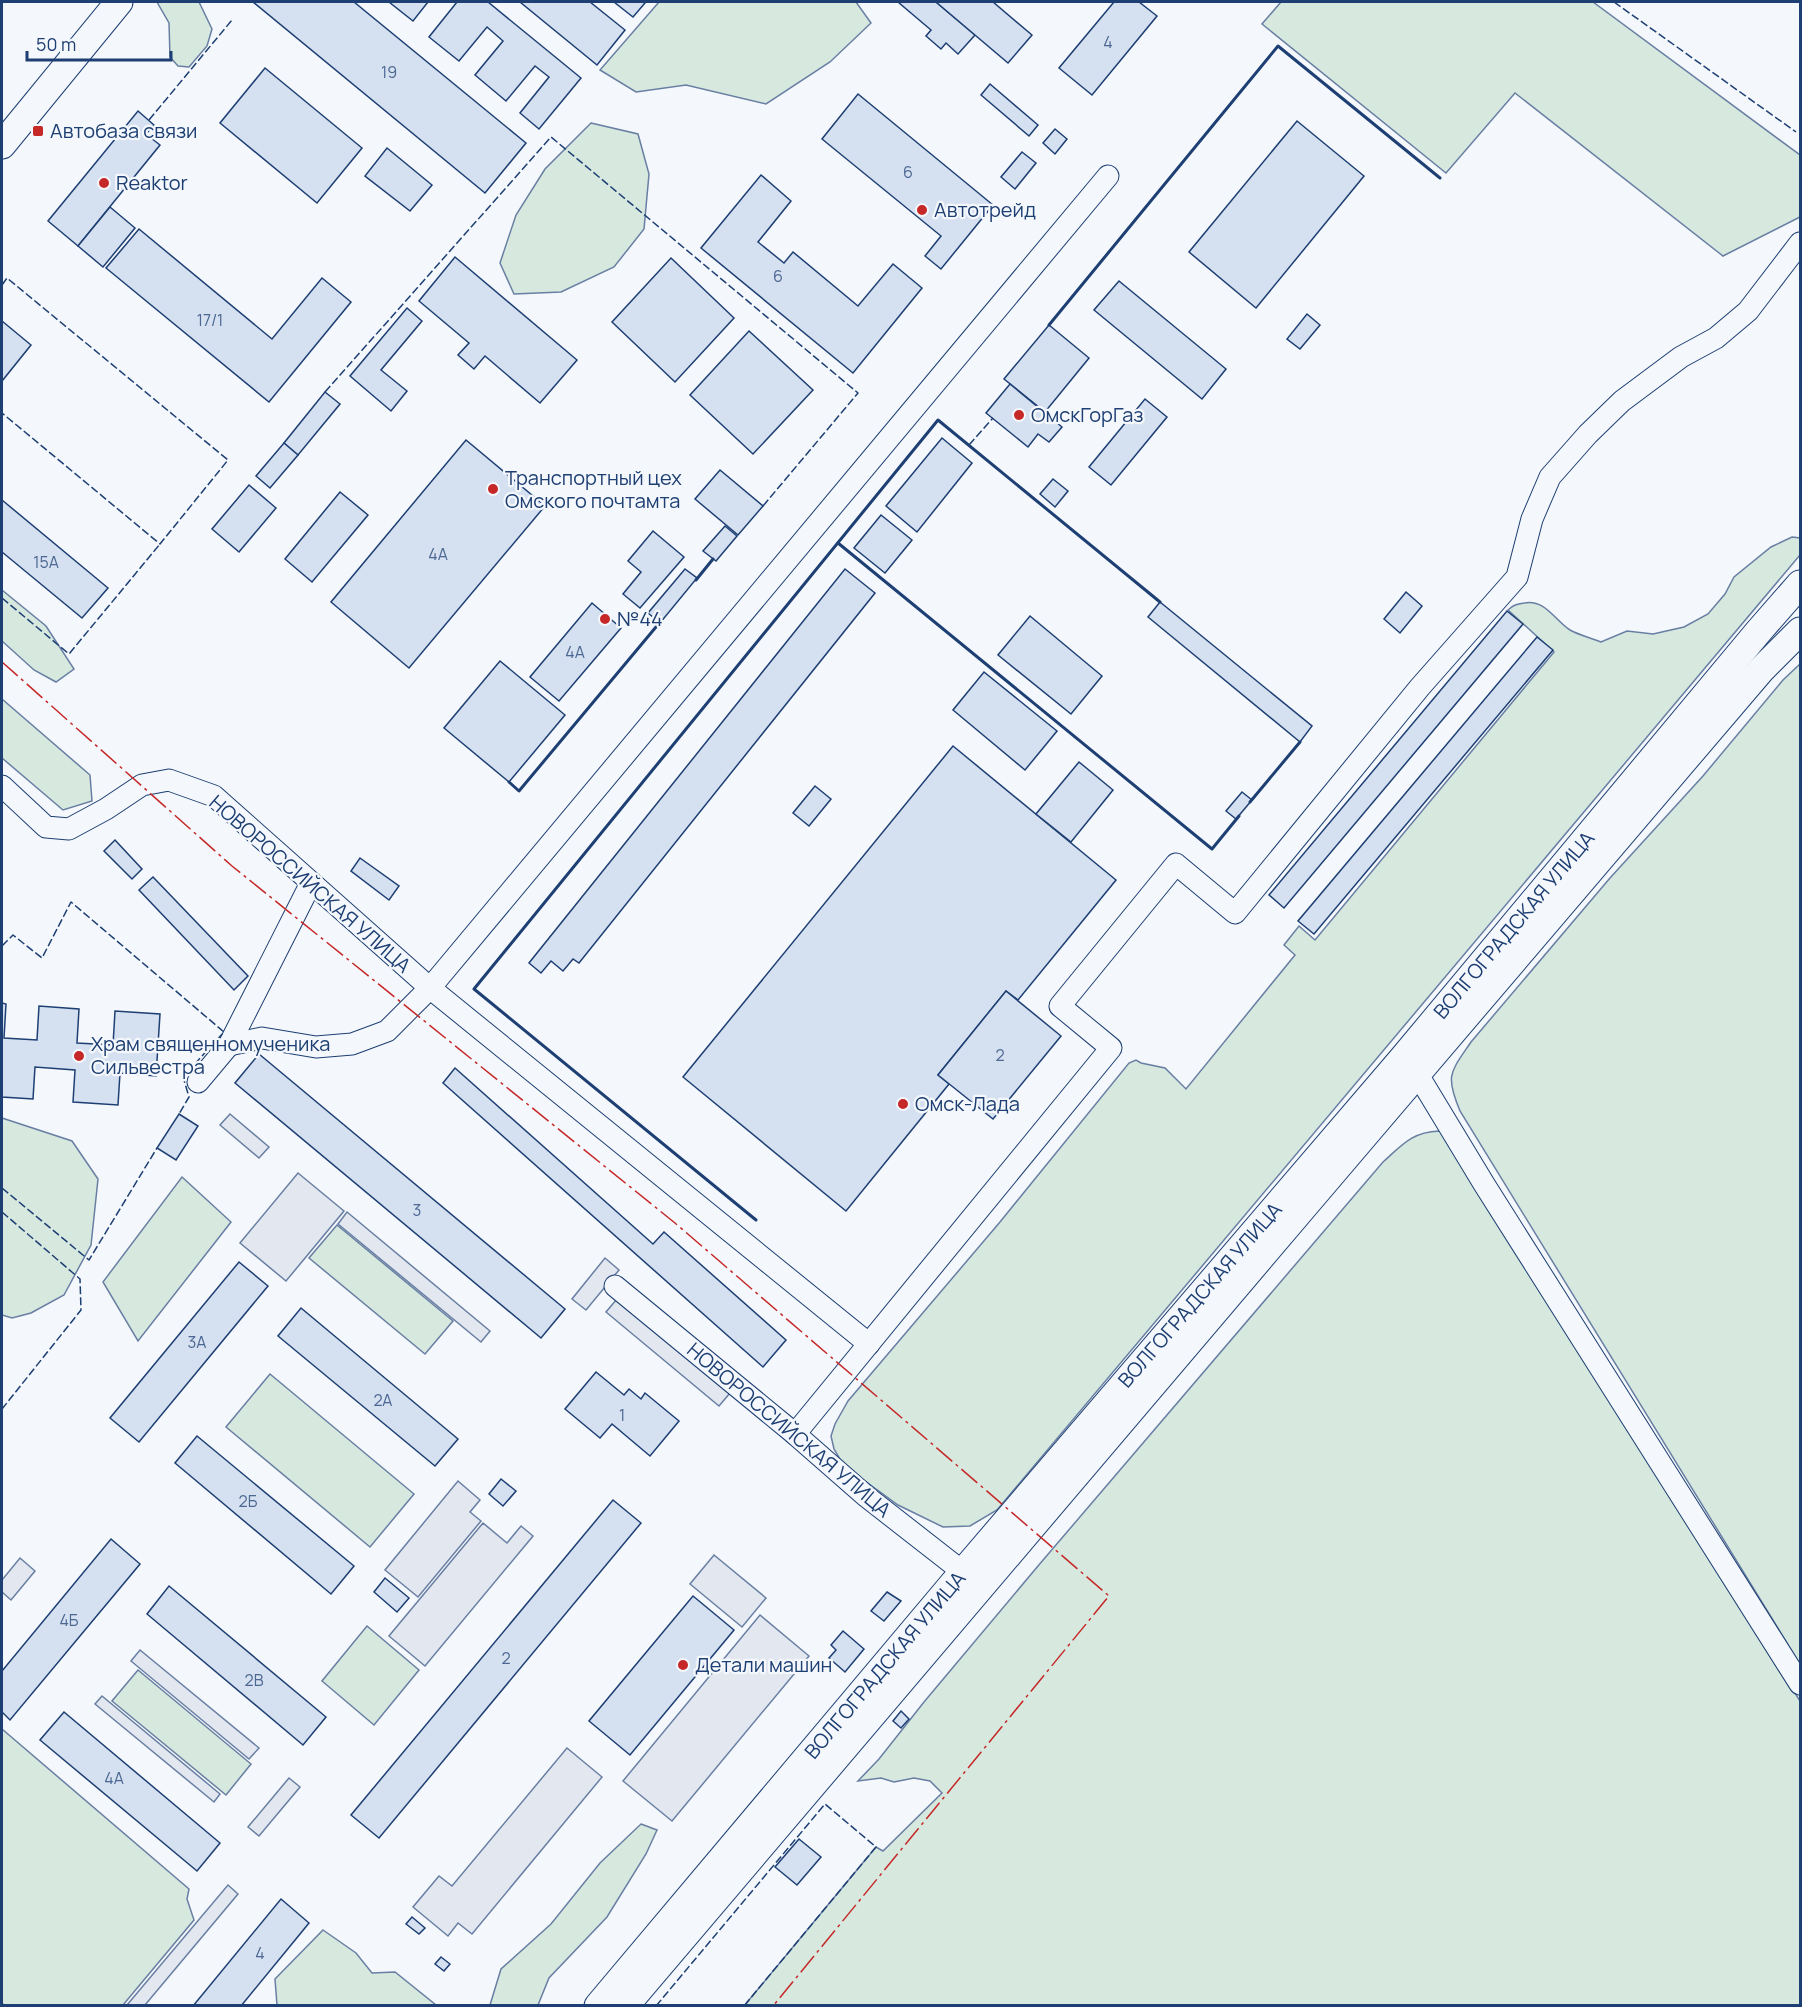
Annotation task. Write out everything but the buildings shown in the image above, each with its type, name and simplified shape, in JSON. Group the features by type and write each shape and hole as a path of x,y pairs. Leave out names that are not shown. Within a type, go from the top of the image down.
{"main road":[{"path":"2,145 119,2"},
{"name":"ВОЛГОГРАДСКАЯ УЛИЦА","path":"625,2006 954,1616 1411,1066 1758,632 1800,584"},
{"name":"ВОЛГОГРАДСКАЯ УЛИЦА","path":"598,2006 963,1572 1761,670 1800,631"}],"street":[{"path":"229,1045 262,1038 316,1047 352,1044 387,1031 430,988 1108,176"},
{"path":"795,1434 1112,1048 1059,1005 1176,864 1235,913 1420,687 1517,578 1532,519 1550,477 1588,434 1622,401 1681,357 1716,338 1748,311 1800,243"},
{"name":"НОВОРОССИЙСКАЯ УЛИЦА","path":"2,786 46,827 69,829 106,809 142,785 169,780 214,796 430,988 869,1344"},
{"path":"198,1082 229,1045 311,883"},
{"path":"1411,1066 1800,1684"},
{"name":"НОВОРОССИЙСКАЯ УЛИЦА","path":"615,1286 795,1434 867,1497 963,1572"}],"shaded area":[{"path":"157,2 199,2 212,29 207,46 189,67 178,66 170,57 169,23"},
{"path":"659,2 856,2 871,23 830,62 766,104 686,85 636,92 600,70"},
{"path":"1281,2 1593,2 1800,155 1800,217 1723,256 1515,93 1446,173 1262,24"},
{"path":"591,123 638,134 649,174 644,229 614,267 561,292 514,294 500,263 516,215 545,169"},
{"path":"1792,537 1800,538 1800,555 997,1510 970,1526 943,1527 898,1505 841,1461 834,1449 831,1436 848,1401 1000,1222 1129,1063 1136,1060 1165,1068 1186,1089 1295,955 1284,945 1299,926 1315,940 1554,652 1508,610 1522,603 1538,604 1570,630 1601,642 1627,631 1653,634 1684,627 1708,614 1725,594 1734,577 1771,547"},
{"path":"2,590 46,626 74,669 56,682 34,670 2,641"},
{"path":"1800,664 1800,1664 1460,1111 1451,1082 1454,1068 1471,1042 1610,878 1703,776 1783,680"},
{"path":"2,699 90,775 92,801 63,810 2,758"},
{"path":"230,1114 269,1147 259,1158 220,1125"},
{"path":"2,1118 72,1141 98,1179 91,1245 64,1295 31,1313 12,1318 2,1315"},
{"path":"1439,1131 1451,1135 1800,1701 1800,2005 744,2006 876,1847 883,1851 942,1793 930,1781 914,1778 894,1782 881,1778 858,1781 1383,1162 1414,1137"},
{"path":"298,1173 344,1211 286,1281 240,1243"},
{"path":"182,1177 231,1222 138,1341 103,1282"},
{"path":"347,1212 490,1331 481,1342 338,1224"},
{"path":"337,1225 453,1321 425,1354 309,1258"},
{"path":"605,1258 619,1270 586,1310 572,1299"},
{"path":"617,1299 730,1393 719,1406 606,1312"},
{"path":"270,1374 414,1494 370,1547 226,1427"},
{"path":"458,1481 480,1500 470,1512 481,1521 418,1597 385,1570"},
{"path":"483,1523 507,1543 521,1526 533,1536 425,1666 389,1636"},
{"path":"714,1555 766,1598 742,1627 690,1584"},
{"path":"20,1558 35,1571 11,1600 2,1592 2,1580"},
{"path":"760,1615 809,1656 672,1821 623,1781"},
{"path":"367,1626 419,1670 374,1725 322,1681"},
{"path":"140,1650 259,1748 249,1759 131,1661"},
{"path":"138,1670 251,1764 226,1795 112,1701"},
{"path":"102,1696 220,1794 214,1802 95,1704"},
{"path":"2,1729 189,1889 187,1899 194,1920 123,2005 5,2006 2,2003"},
{"path":"567,1748 602,1777 472,1934 458,1923 448,1936 413,1907 439,1876 452,1886"},
{"path":"289,1778 300,1787 259,1836 248,1827"},
{"path":"641,1824 657,1830 646,1854 607,1917 549,1978 538,2005 490,2005 501,1969 551,1924 600,1863"},
{"path":"228,1885 238,1894 145,2005 127,2005"},
{"path":"323,1930 356,1953 372,1973 395,1972 436,2005 277,2005 275,1979"}],"fence":[{"path":"1614,2 1796,132"},
{"path":"149,120 232,20"},
{"path":"325,392 551,137 858,393 763,506"},
{"path":"2,285 7,278 228,460 160,544 2,413"},
{"path":"969,445 993,418"},
{"path":"2,598 69,654 160,544"},
{"path":"2,946 13,935 42,958 71,902 224,1032 192,1067 184,1080 189,1097 179,1114"},
{"path":"2,1188 89,1260 157,1148"},
{"path":"2,1212 80,1279 81,1310 2,1409"},
{"path":"656,2006 825,1804 876,1847 744,2006"}],"wall":[{"path":"1049,325 1278,46 1440,178"},
{"path":"756,1220 474,989 938,420 1160,602"},
{"path":"838,543 1212,849 1239,816"},
{"path":"696,580 713,559"},
{"path":"509,782 519,791 661,621"},
{"path":"1250,802 1300,742"}],"power":[{"path":"2,662 232,866 675,1223 1109,1596 773,2006"}],"place":[{"name":"Автобаза связи","path":"38,131"},
{"name":"Reaktor","path":"104,183"},
{"name":"Автотрейд","path":"922,210"},
{"name":"ОмскГорГаз","path":"1019,415"},
{"name":"Транспортный цех Омского почтамта","path":"493,489"},
{"name":"№44","path":"605,619"},
{"name":"Храм священномученика Сильвестра","path":"79,1056"},
{"name":"Омск-Лада","path":"903,1104"},
{"name":"Детали машин","path":"683,1665"}]}
